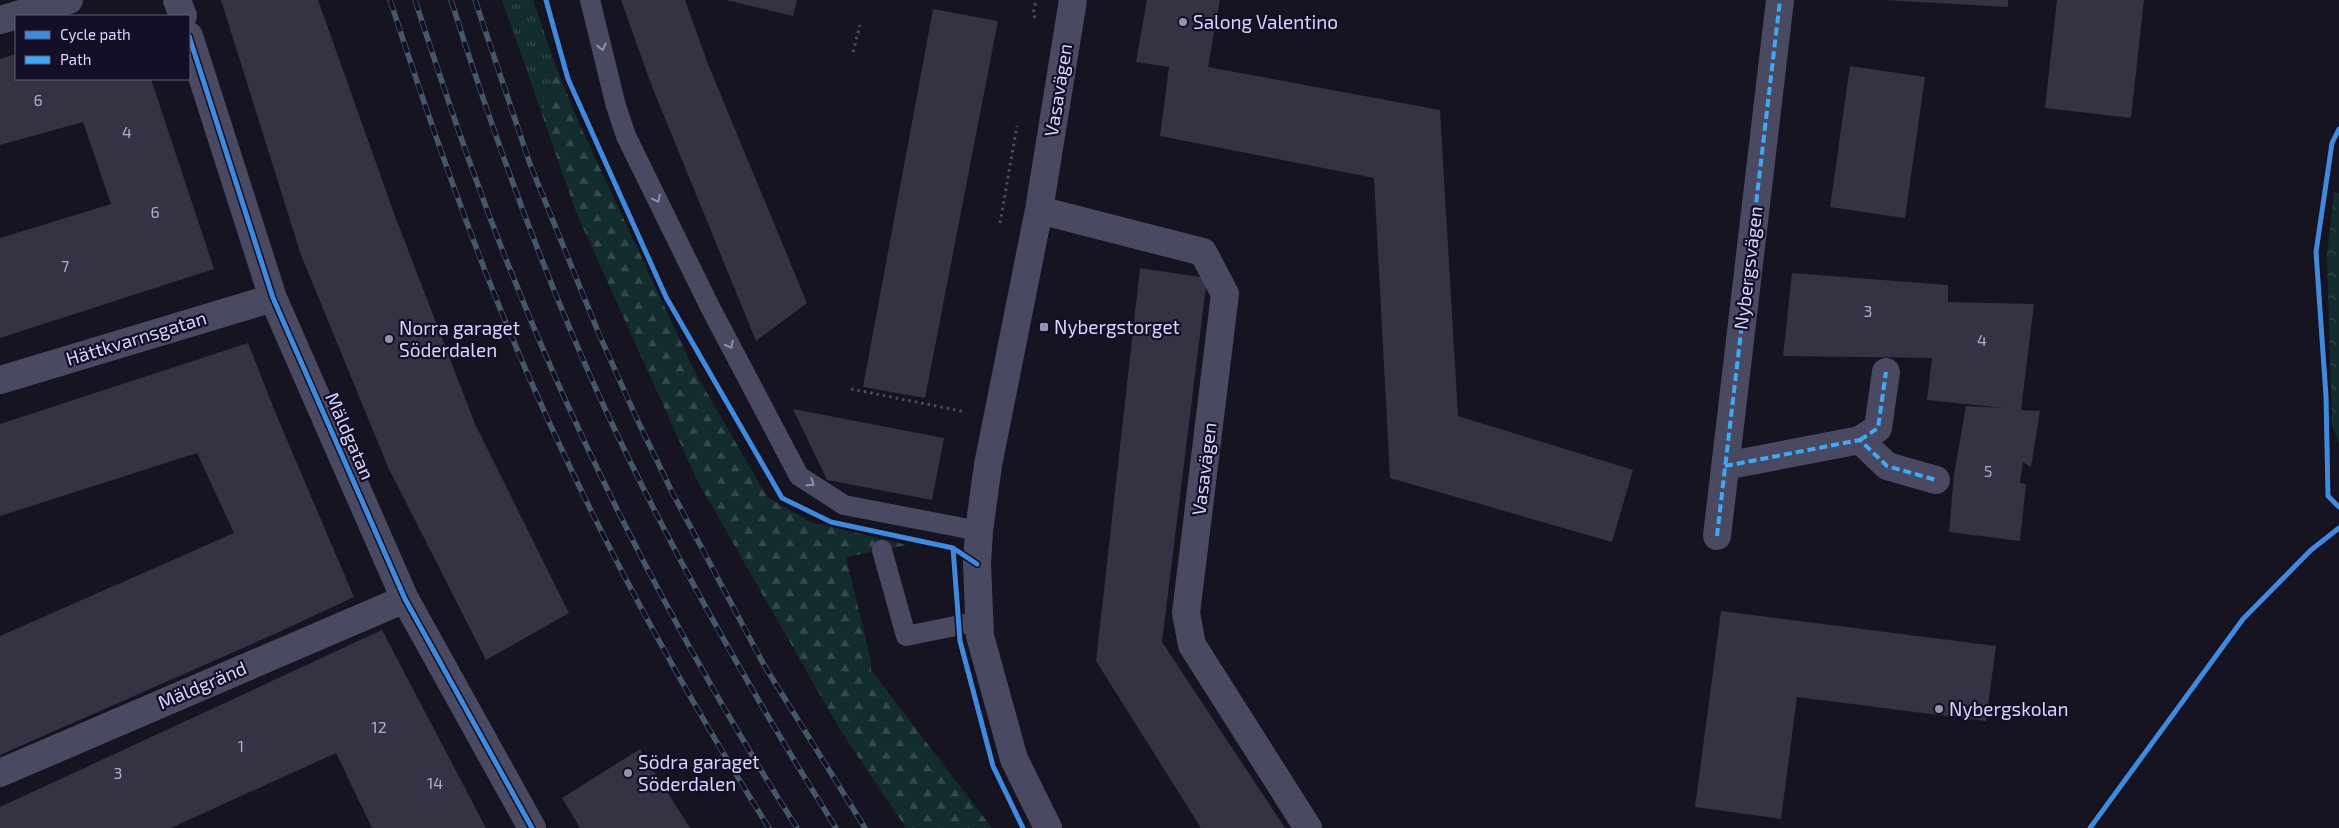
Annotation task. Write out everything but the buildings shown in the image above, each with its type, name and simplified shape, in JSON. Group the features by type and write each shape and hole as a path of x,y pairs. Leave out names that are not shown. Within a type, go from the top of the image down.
{"street":[{"path":"17,15 69,0"},
{"path":"177,0 182,15"},
{"name":"Vasavägen","path":"1048,828 1014,759 980,636 979,531 988,465 1039,210 1073,0"},
{"name":"Nybergsvägen","path":"1716,536 1780,0"},
{"path":"0,20 15,16"},
{"name":"Mäldgatan","path":"190,39 273,298 404,599 532,828"},
{"name":"Vasavägen","path":"1039,210 1203,252 1225,294 1186,613 1192,645 1308,828"},
{"name":"Hättkvarnsgatan","path":"0,380 273,298"},
{"path":"1725,466 1860,440 1878,428 1886,372"},
{"path":"1860,440 1886,466 1936,480"},
{"name":"Mäldgränd","path":"0,773 404,599"}],"lane":[{"path":"590,0 616,106 626,136 710,307 799,476 844,505 979,531"},
{"path":"882,550 906,636 980,621"}],"path":[{"path":"853,52 860,25"},
{"path":"852,390 968,412"}],"green space":[{"path":"502,0 533,0 555,64 542,114"},
{"path":"555,64 577,119 695,372 767,497 811,522 907,545 846,557 871,661 871,670 992,828 906,828 842,733 697,480 576,212 542,114"},
{"path":"2334,192 2339,193 2339,444 2332,424 2327,256"}],"railway":[{"path":"390,0 473,239 515,345 546,416 579,487 651,626 728,762 769,828"},
{"path":"415,0 474,174 506,259 578,428 659,591 703,672 797,828"},
{"path":"451,0 485,105 522,209 584,363 607,413 659,520 715,624 774,727 836,828"},
{"path":"475,0 530,164 599,334 636,417 672,492 764,665 865,828"}],"marked path":[{"path":"1717,536 1780,0"},
{"path":"1860,440 1878,428 1886,372"},
{"path":"1725,466 1860,440 1887,466 1936,480"}],"cycle path":[{"path":"546,0 568,79 666,297 782,498 831,522 953,548 977,564"},
{"path":"190,39 273,298 405,599 532,828"},
{"path":"2339,129 2332,143 2316,252 2326,396 2328,496 2339,507"},
{"path":"2090,828 2243,619 2311,550 2339,528"},
{"path":"953,548 960,641 993,766 1023,828"}],"place":[{"name":"Salong Valentino","path":"1183,22"},
{"name":"Nybergstorget","path":"1044,327"},
{"name":"Norra garaget Söderdalen","path":"389,339"},
{"name":"Nybergskolan","path":"1939,709"},
{"name":"Södra garaget Söderdalen","path":"628,773"}]}
